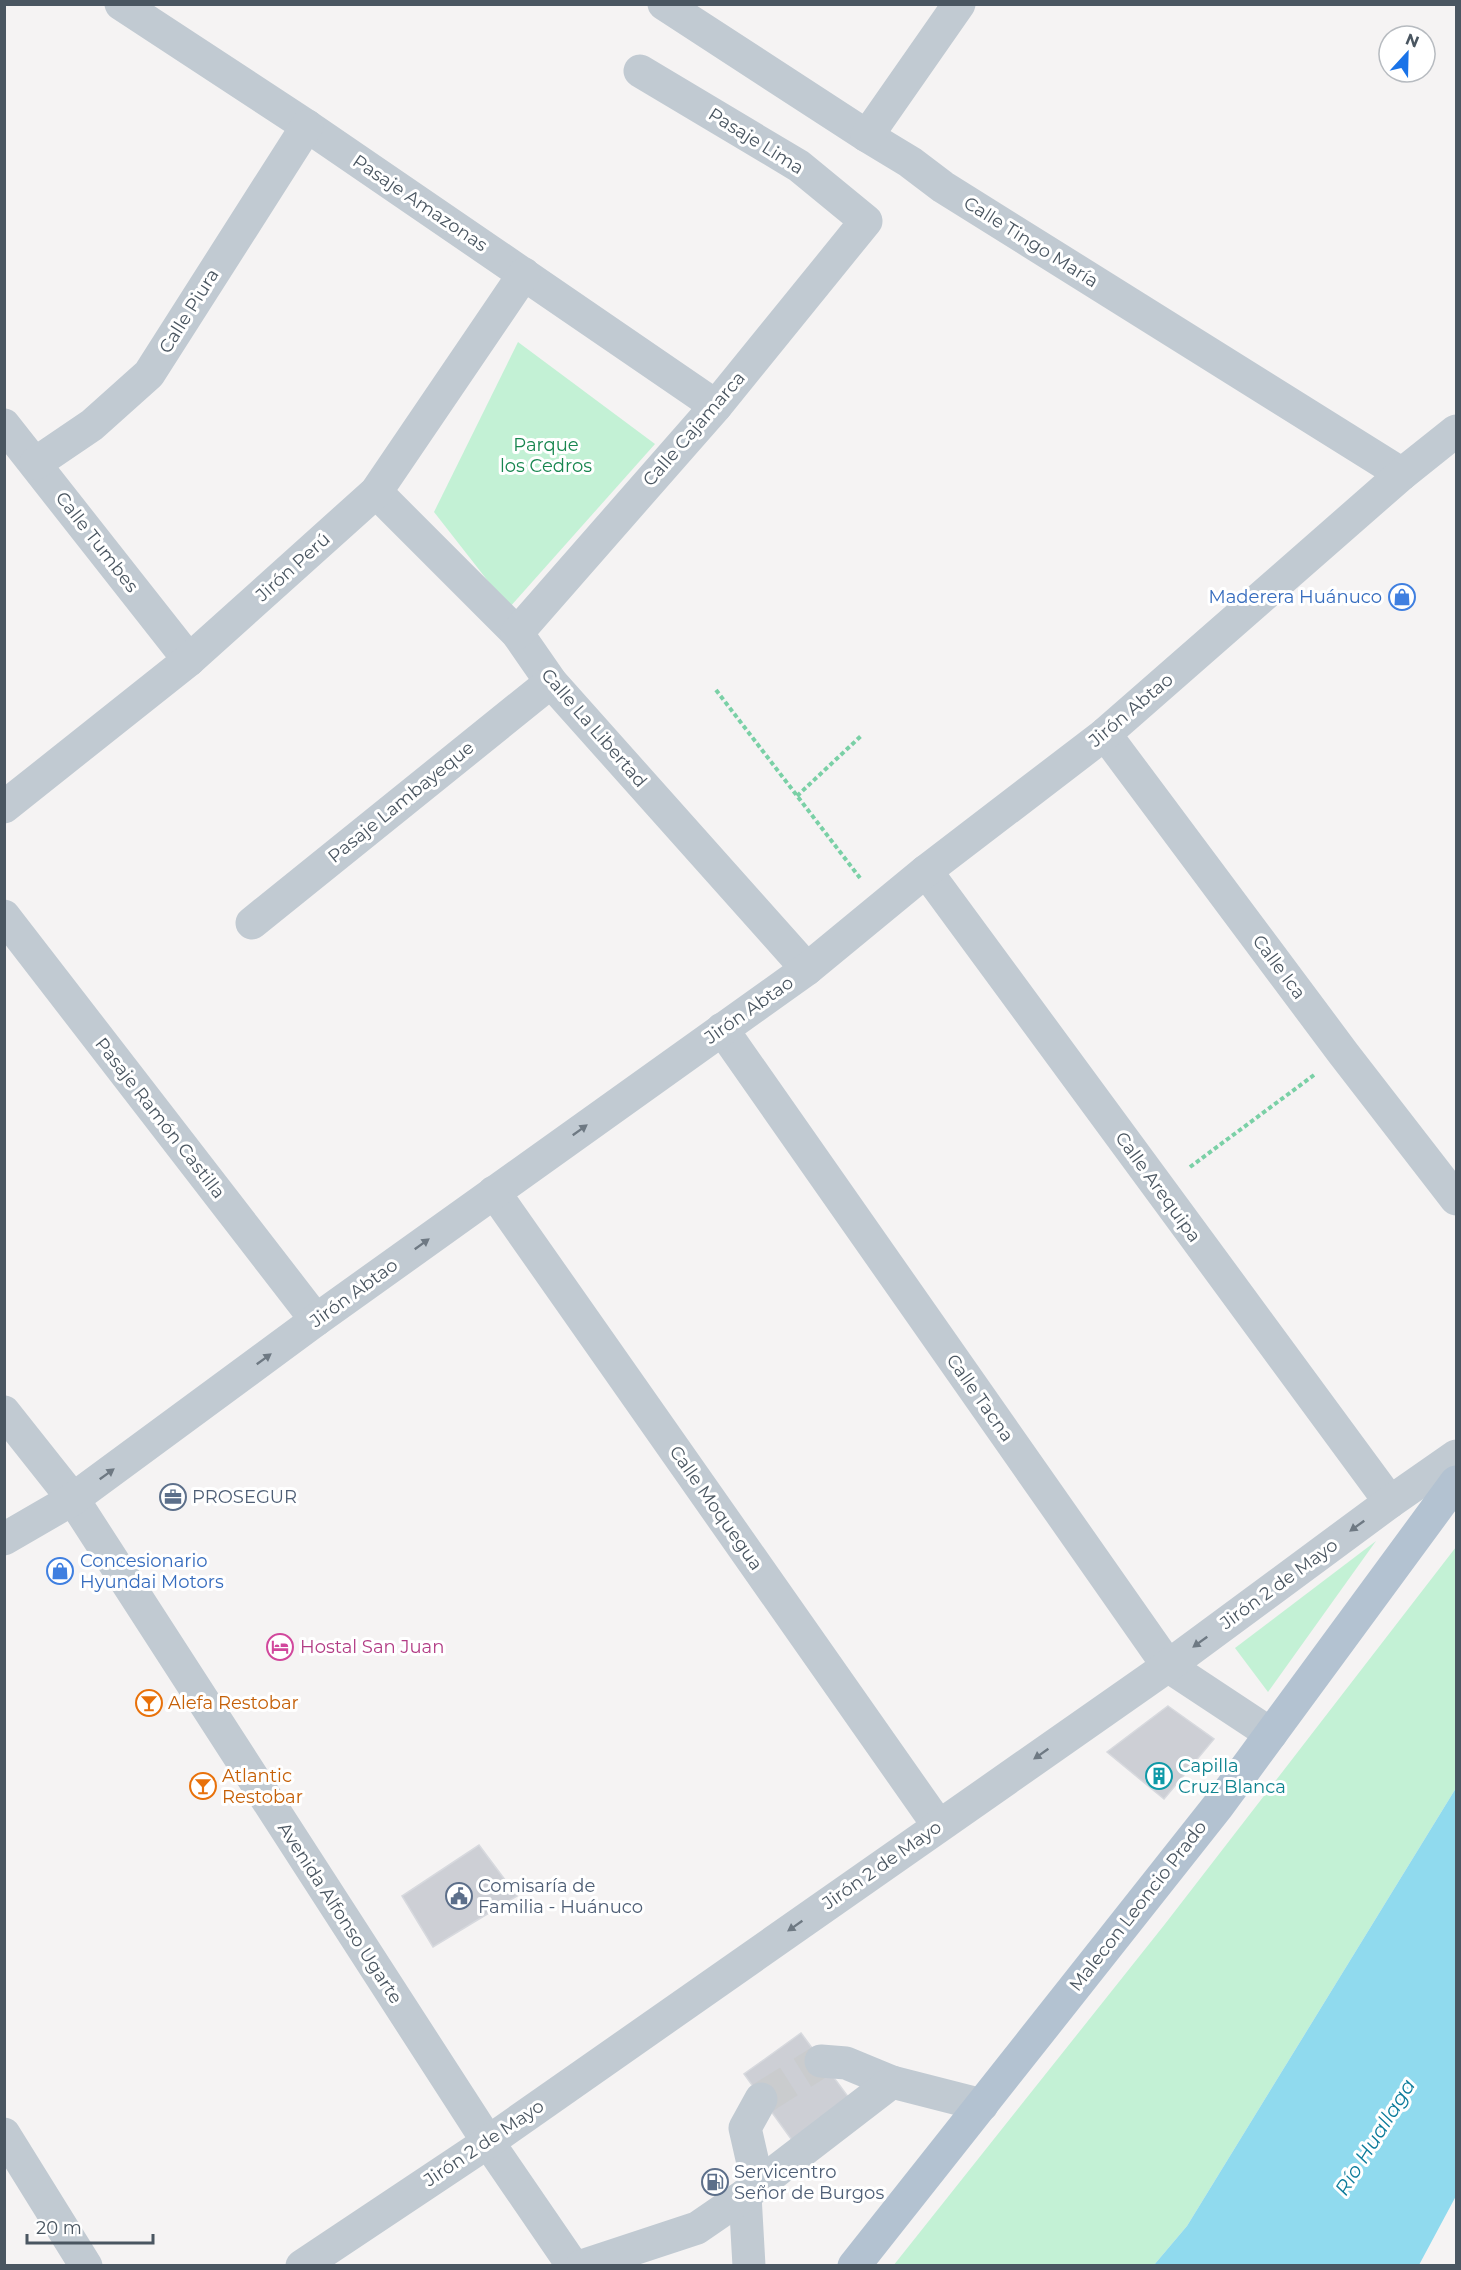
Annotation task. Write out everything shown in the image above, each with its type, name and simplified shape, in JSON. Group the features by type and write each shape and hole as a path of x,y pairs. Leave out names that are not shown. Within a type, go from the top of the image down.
{"main road":[{"name":"Malecon Leoncio Prado","path":"854,2265 1218,1806 1456,1482"}],"street":[{"name":"Pasaje Amazonas","path":"121,4 307,126 716,406"},
{"name":"Calle Tingo María","path":"664,4 910,162 943,187 1401,474"},
{"path":"867,136 959,4"},
{"name":"Pasaje Lima","path":"640,71 799,166 866,221"},
{"name":"Calle Piura","path":"36,463 92,425 149,374 307,126"},
{"name":"Calle Cajamarca","path":"517,633 716,406 866,221"},
{"name":"Jirón Perú","path":"4,807 189,660 376,492 524,274"},
{"name":"Calle Tumbes","path":"4,425 189,660"},
{"name":"Jirón Abtao","path":"4,1539 73,1499 316,1320 807,969 926,872 1105,734 1401,474 1456,431"},
{"name":"Calle La Libertad","path":"376,492 517,633 551,682 807,969"},
{"name":"Pasaje Lambayeque","path":"252,923 551,682"},
{"name":"Calle Ica","path":"1105,734 1343,1053 1456,1199"},
{"name":"Calle Arequipa","path":"926,872 1390,1502"},
{"name":"Pasaje Ramón Castilla","path":"4,916 316,1320"},
{"name":"Calle Tacna","path":"722,1029 1168,1666 1271,1734"},
{"name":"Calle Moquegua","path":"494,1192 938,1825"},
{"name":"Avenida Alfonso Ugarte","path":"4,1412 73,1499 488,2142 573,2265"},
{"name":"Jirón 2 de Mayo","path":"302,2265 488,2142 1168,1666 1456,1456"},
{"path":"821,2061 846,2062 892,2082 982,2105"},
{"path":"582,2265 697,2228 752,2190 892,2082"},
{"path":"748,2265 752,2190 745,2128 761,2099"},
{"path":"4,2134 86,2265"}],"path":[{"path":"716,690 882,907"},
{"path":"797,796 862,735"},
{"path":"1160,1189 1343,1053"}],"green space":[{"name":"Parque los Cedros","path":"518,342 655,444 509,608 434,512"},
{"path":"1376,1541 1268,1692 1235,1648"},
{"path":"1456,1547 1456,1788 1187,2226 1154,2265 893,2266 1165,1924"}],"water":[{"name":"Río Huallaga","path":"1456,1788 1456,2196 1419,2265 1154,2265 1187,2226"}],"building":[{"name":"Capilla Cruz Blanca","path":"1168,1706 1214,1739 1164,1799 1107,1752"},
{"name":"Comisaría de Familia - Huánuco","path":"479,1845 517,1896 433,1947 402,1896"},
{"path":"801,2033 852,2102 794,2143 744,2074"}],"tunnel":[{"path":"761,2099 821,2061"}],"place":[{"name":"Maderera Huánuco","path":"1402,597"},
{"name":"PROSEGUR","path":"173,1497"},
{"name":"Concesionario Hyundai Motors","path":"60,1571"},
{"name":"Hostal San Juan","path":"280,1647"},
{"name":"Alefa Restobar","path":"149,1703"},
{"name":"Capilla Cruz Blanca","path":"1159,1776"},
{"name":"Atlantic Restobar","path":"203,1786"},
{"name":"Comisaría de Familia - Huánuco","path":"459,1896"},
{"name":"Servicentro Señor de Burgos","path":"715,2182"}]}
